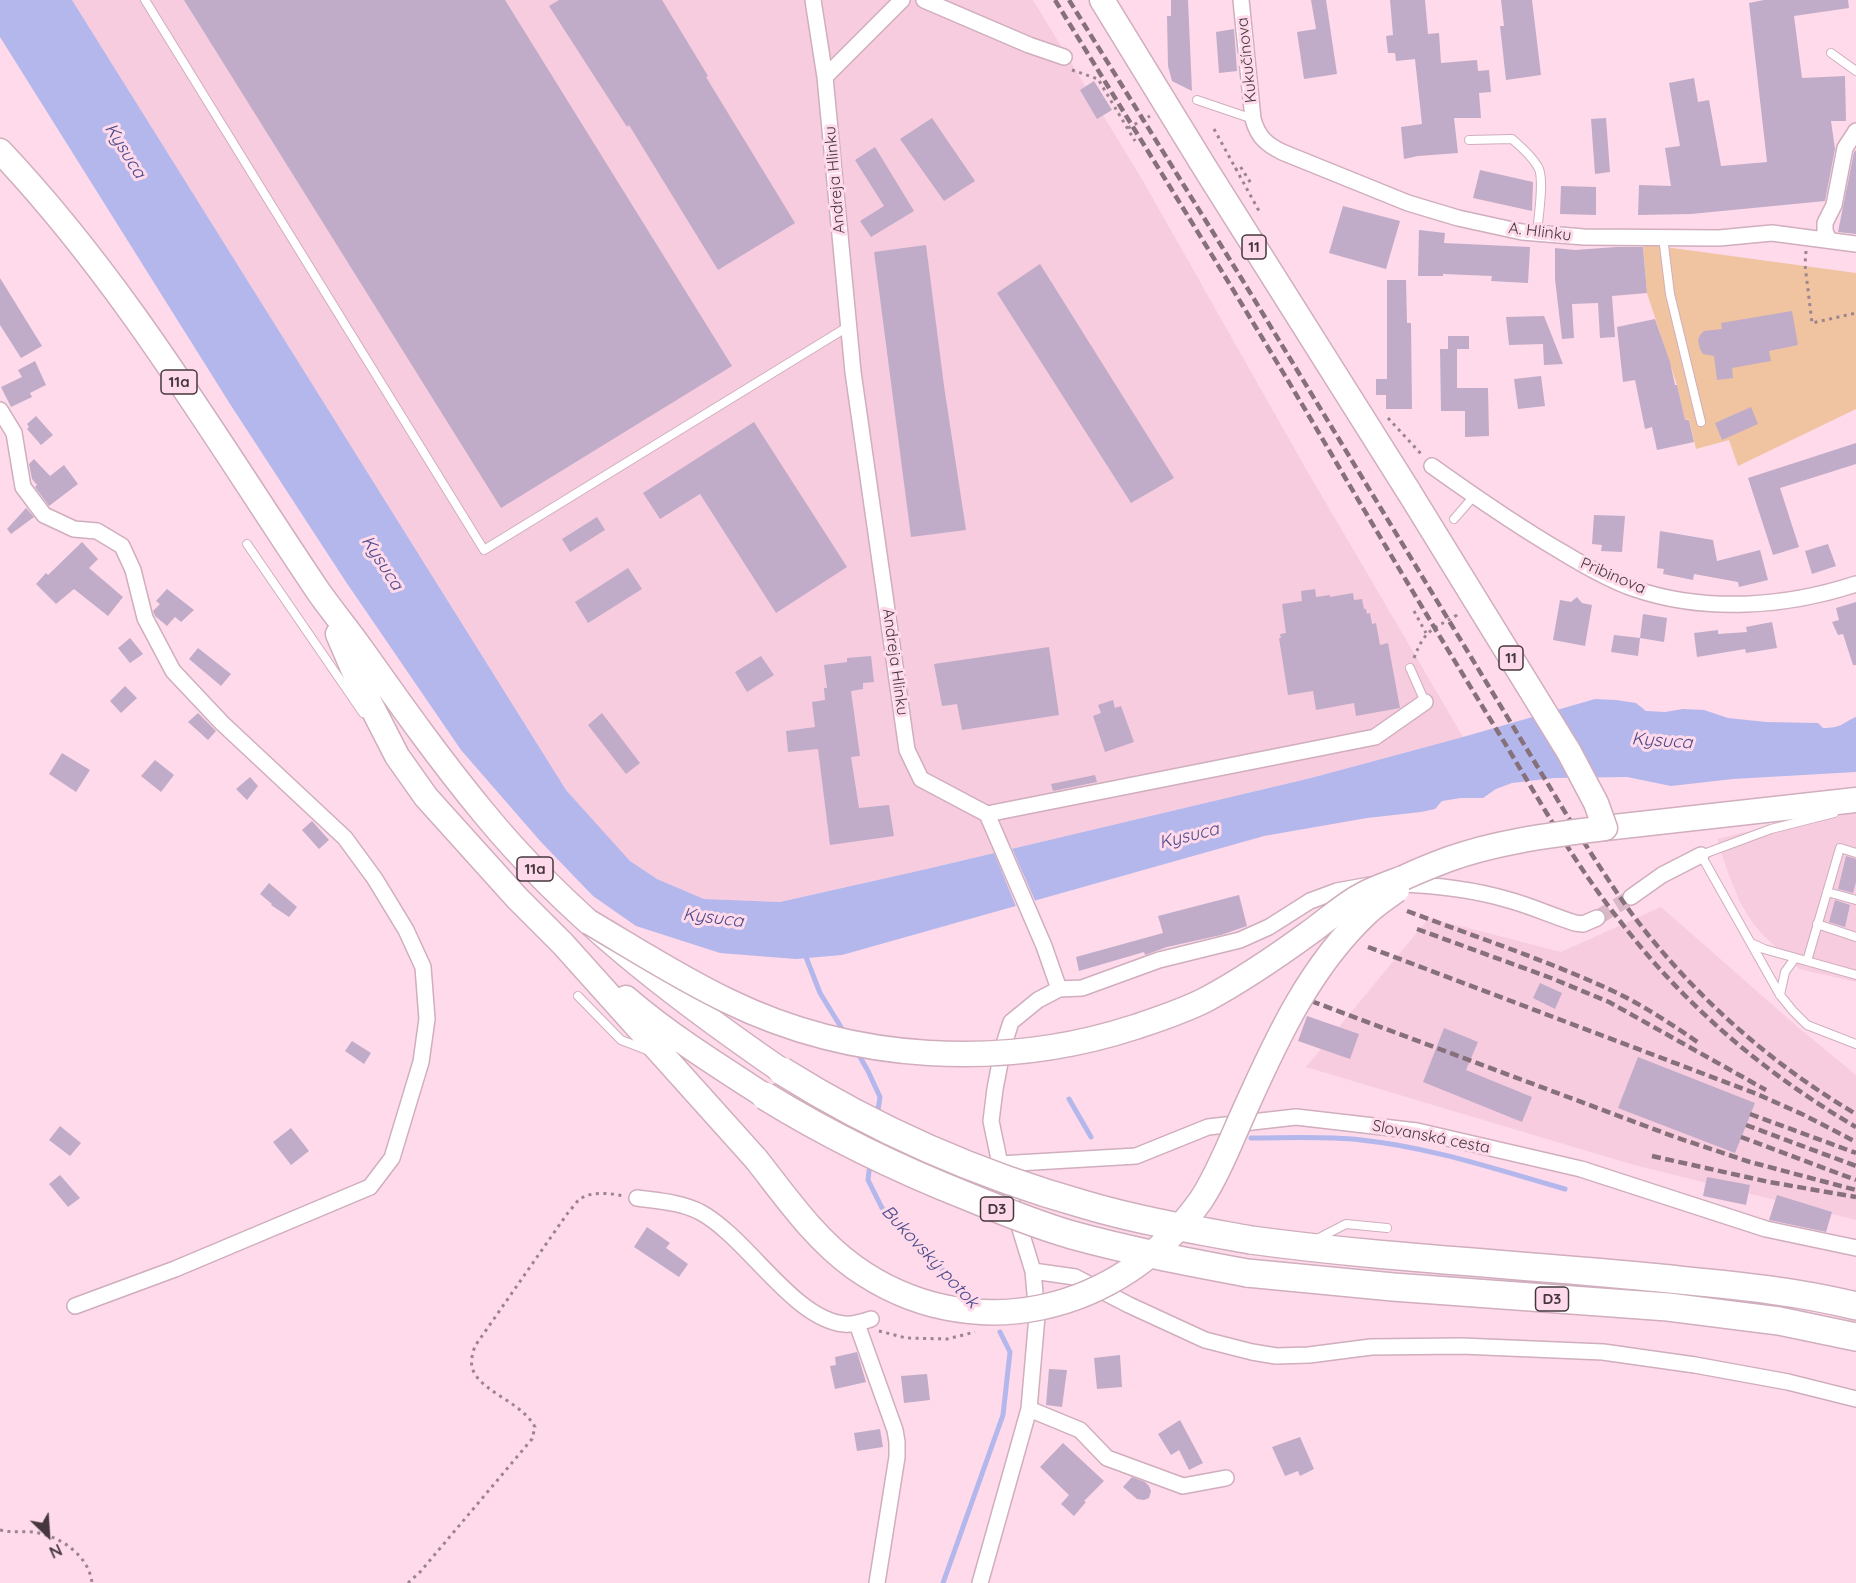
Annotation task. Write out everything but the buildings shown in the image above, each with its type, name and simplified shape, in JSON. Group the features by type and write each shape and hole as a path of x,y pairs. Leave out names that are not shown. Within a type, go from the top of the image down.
{"highway":[{"name":"D3","path":"782,1071 825,1098 943,1155 1008,1181 1086,1206 1163,1225 1301,1247 1757,1288 1856,1306"},
{"name":"D3","path":"765,1096 807,1122 930,1182 1000,1210 1082,1237 1156,1256 1247,1273 1393,1287 1668,1307 1779,1321 1856,1338"}],"main road":[{"name":"11","path":"1102,0 1409,492 1576,765 1596,803 1605,828"},
{"name":"11a","path":"0,151 26,178 115,290 200,412 320,595 361,648 413,723 484,813 537,872 589,922"},
{"name":"11a","path":"320,595 356,675 397,756 426,797 562,944"},
{"path":"589,922 688,981 729,1002 817,1034 866,1046 915,1052 963,1054 1012,1052 1061,1046 1115,1033 1162,1018 1205,1000 1283,952 1362,894 1450,859 1480,850 1554,835 1605,828 1851,806"},
{"path":"562,944 756,1159 824,1241 864,1273 908,1296 949,1308 993,1312 1037,1309 1083,1296 1127,1274 1166,1241 1202,1199 1270,1053 1316,972 1341,940 1368,912 1422,870"},
{"name":"D3","path":"589,922 660,983 782,1071"},
{"name":"D3","path":"562,944 642,1012 765,1096"}],"street":[{"name":"Andreja Hlinku","path":"813,0 825,77 853,372 908,750 921,779 987,814"},
{"path":"825,77 902,0"},
{"path":"924,0 1066,63"},
{"name":"Kukučínova","path":"1240,0 1253,119"},
{"name":"A. Hlinku","path":"1253,119 1259,136 1269,146 1386,195 1458,218 1537,233 1584,237 1719,238 1772,233 1856,244"},
{"path":"1829,240 1825,231 1825,223 1834,205 1845,148 1856,131"},
{"path":"0,410 14,433 23,487 44,515 74,529 97,531 122,546 133,570 145,618 173,671 222,723 345,838 375,879 406,930 423,967 425,988 427,1019 421,1062 392,1158 370,1187 175,1269 75,1306"},
{"name":"Pribinova","path":"1432,466 1547,543 1594,571 1635,589 1683,600 1736,605 1758,604 1856,584"},
{"path":"1059,989 1044,946 987,814 1375,737 1425,702"},
{"path":"1631,897 1662,875 1701,855"},
{"path":"980,1583 1029,1409 1037,1316 1033,1271 999,1164 992,1121 1003,1047 1011,1022 1038,1000 1059,989 1082,988 1158,960 1240,940 1269,927 1310,901 1354,887 1384,884 1453,887 1510,900 1575,923 1582,924 1597,918"},
{"name":"Slovanská cesta","path":"999,1164 1136,1156 1208,1127 1296,1117 1417,1131 1581,1169 1766,1229 1856,1248"},
{"path":"637,1198 672,1203 699,1212 721,1226 738,1241 810,1311 830,1321 844,1324 864,1321 897,1442 892,1495 877,1583"},
{"path":"1033,1271 1075,1277 1205,1340 1276,1356 1309,1355 1371,1347 1462,1346 1603,1352 1695,1365 1788,1382 1856,1399"},
{"path":"1029,1409 1080,1430 1107,1458 1183,1486 1226,1478"}],"lane":[{"path":"145,0 484,550 849,326"},
{"path":"1832,53 1856,71"},
{"path":"1197,100 1253,119"},
{"path":"1469,140 1512,139 1533,159 1540,169 1537,233"},
{"path":"1663,237 1670,294 1701,422"},
{"path":"1454,519 1474,496"},
{"path":"247,544 342,684 426,797"},
{"path":"1410,668 1425,702"},
{"path":"1851,806 1771,829 1701,855 1780,995 1793,1011 1807,1025 1856,1044"},
{"path":"1807,961 1840,848 1856,853"},
{"path":"1827,892 1856,900"},
{"path":"1817,924 1856,937"},
{"path":"1752,943 1764,950 1856,975"},
{"path":"1780,995 1785,972 1795,958"},
{"path":"578,996 621,1040 662,1057"},
{"path":"1301,1247 1346,1224 1387,1228"}],"path":[{"path":"1066,63 1098,79 1135,141"},
{"path":"1128,128 1151,115"},
{"path":"1214,129 1235,170 1240,166 1252,185"},
{"path":"1806,237 1805,265 1812,323 1856,313"},
{"path":"1410,668 1426,633 1457,615 1461,607"},
{"path":"1414,611 1426,633"},
{"path":"408,1583 421,1571 532,1439 535,1427 530,1417 482,1382 474,1373 471,1364 475,1347 579,1200 591,1195 611,1194 637,1198"},
{"path":"864,1321 906,1338 947,1339 981,1330"},
{"path":"0,1530 33,1532 50,1536 64,1543 87,1565 92,1583"}],"shaded area":[{"path":"72,0 1033,0 1143,181 1306,469 1463,737 1311,778 780,902 704,899 657,879 630,861 566,790"},
{"path":"1643,244 1856,273 1856,409 1738,466 1729,440 1696,449 1689,419 1685,420 1677,385 1647,293"},
{"path":"1856,808 1856,982 1799,969 1762,934 1740,902 1717,839 1837,810"},
{"path":"1661,907 1856,1075 1856,1220 1634,1165 1306,1067 1429,918 1561,952"}],"water":[{"name":"Kysuca","path":"0,0 72,0 566,790 630,861 657,879 704,899 780,902 1311,778 1595,699 1636,703 1646,711 1704,710 1728,718 1766,722 1818,723 1823,728 1838,726 1856,717 1856,772 1733,779 1671,786 1627,777 1554,778 1512,783 1496,789 1483,798 1442,801 1435,809 1421,812 1367,818 1264,836 842,955 796,959 720,953 636,926 593,896 541,842 461,750 346,582 230,404 0,37"}],"pier":[{"path":"1011,846 1036,903 1017,909 993,850"}],"waterway":[{"name":"Bukovský potok","path":"804,952 820,993 844,1032"},
{"name":"Bukovský potok","path":"856,1050 880,1097 877,1116"},
{"path":"1069,1099 1091,1137"},
{"path":"1251,1138 1333,1138 1387,1143 1464,1160 1565,1189"},
{"name":"Bukovský potok","path":"870,1163 868,1180 882,1208 974,1302"},
{"name":"Bukovský potok","path":"943,1583 1003,1415 1010,1352 1000,1332"}],"tunnel":[{"path":"1597,918 1631,897"}],"railway":[{"path":"1055,0 1267,346 1554,826 1602,898 1671,981 1728,1036 1789,1084 1856,1127"},
{"path":"1069,0 1240,276 1571,822 1624,903 1680,972 1734,1025 1793,1072 1856,1114"},
{"path":"1407,911 1537,959 1613,991 1699,1043"},
{"path":"1417,929 1551,978 1609,1002 1766,1090"},
{"path":"1368,947 1757,1094 1856,1142"},
{"path":"1311,1001 1675,1137 1750,1162 1856,1190"},
{"path":"1750,1114 1856,1153"},
{"path":"1746,1125 1856,1166"},
{"path":"1741,1137 1856,1180"},
{"path":"1652,1156 1769,1182 1856,1197"}]}
